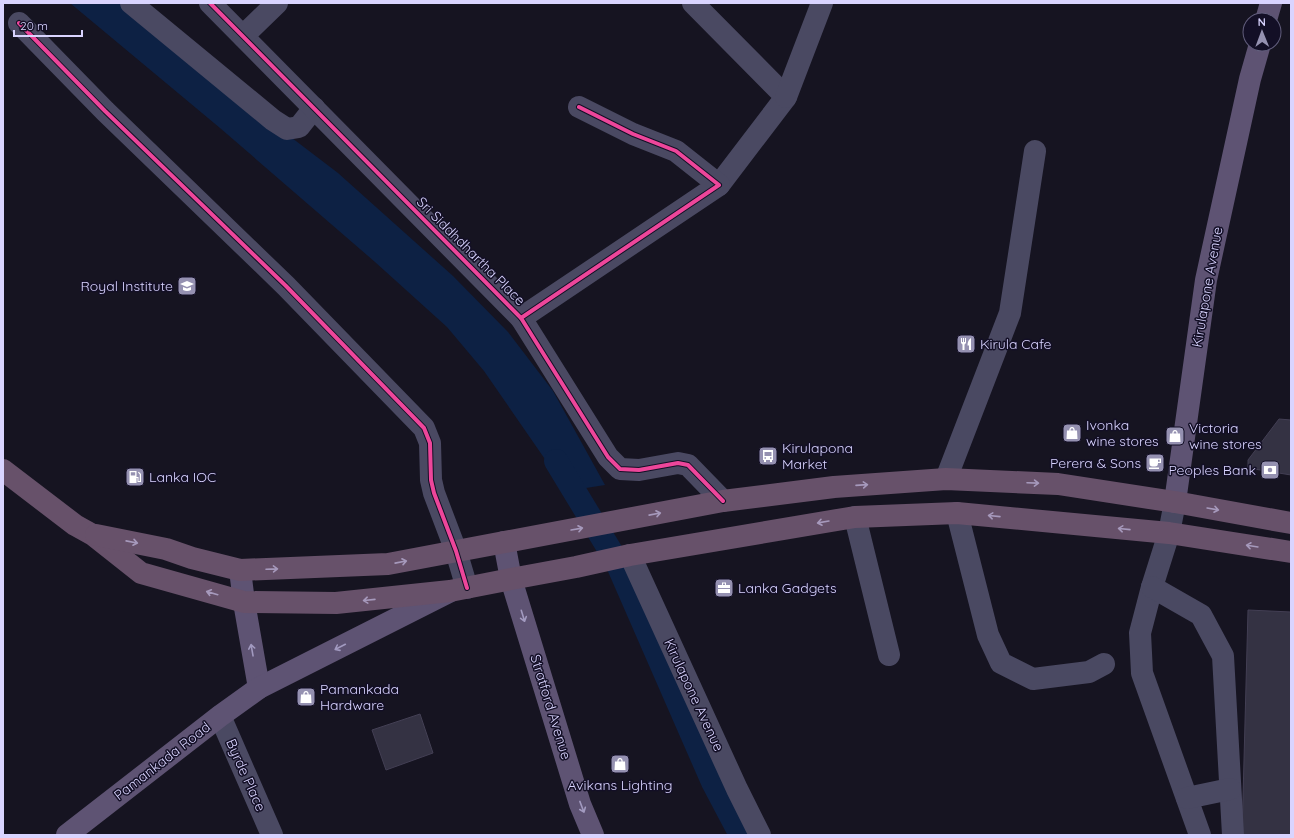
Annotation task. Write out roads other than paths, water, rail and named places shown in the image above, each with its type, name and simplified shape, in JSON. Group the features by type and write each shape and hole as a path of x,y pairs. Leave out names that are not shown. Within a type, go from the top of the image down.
{"highway":[{"path":"3,470 75,525 93,535 140,573 244,602 336,603 458,590 630,555 855,517 957,512 1169,534 1291,552"},
{"path":"93,535 166,549 192,558 240,570 388,564 723,501 834,487 946,479 1058,484 1175,502 1291,523"}],"main road":[{"name":"Kirulapone Avenue","path":"1175,502 1206,280 1250,79 1258,52"},
{"name":"Stratford Avenue","path":"504,542 511,579 580,804 593,835"},
{"path":"240,570 259,688"},
{"name":"Pamankada Road","path":"67,835 220,716 259,688 458,590"}],"street":[{"path":"131,3 273,120 287,129 299,127 314,108"},
{"name":"Sri Siddhdhartha Place","path":"210,3 521,318 608,457 620,469 639,470 678,463 688,465 723,501"},
{"path":"243,36 277,3"},
{"path":"693,3 786,97"},
{"path":"521,318 719,185 786,97 822,3"},
{"path":"19,23 105,111 286,286 424,428 430,443 431,480 434,493 456,551 458,590"},
{"path":"579,107 633,134 676,151 719,185"},
{"path":"946,479 1010,312 1035,151"},
{"name":"Kirulapone Avenue","path":"1175,502 1169,534 1152,587 1140,633 1142,673 1200,835"},
{"path":"957,512 988,635 1001,663 1033,678 1090,672 1104,664"},
{"path":"855,517 889,655"},
{"name":"Kirulapone Avenue","path":"630,555 734,782 760,835"},
{"path":"1152,587 1201,615 1223,656 1232,835"},
{"name":"Byrde Place","path":"220,716 272,835"},
{"path":"1187,798 1230,789"}],"water":[{"path":"70,3 122,3 199,67 338,173 453,276 508,332 553,391 605,485 567,491 484,371 447,327 375,262 220,128"}],"waterway":[{"path":"556,461 616,560 713,782 741,835"}],"place":[{"name":"Royal Institute","path":"187,286"},
{"name":"Kirula Cafe","path":"966,344"},
{"name":"Ivonka wine stores","path":"1072,433"},
{"name":"Victoria wine stores","path":"1175,436"},
{"name":"Kirulapona Market","path":"768,456"},
{"name":"Perera & Sons","path":"1155,463"},
{"name":"Peoples Bank","path":"1270,470"},
{"name":"Lanka IOC","path":"135,477"},
{"name":"Lanka Gadgets","path":"724,588"},
{"name":"Pamankada Hardware","path":"306,697"},
{"name":"Avikans Lighting","path":"620,764"}]}
